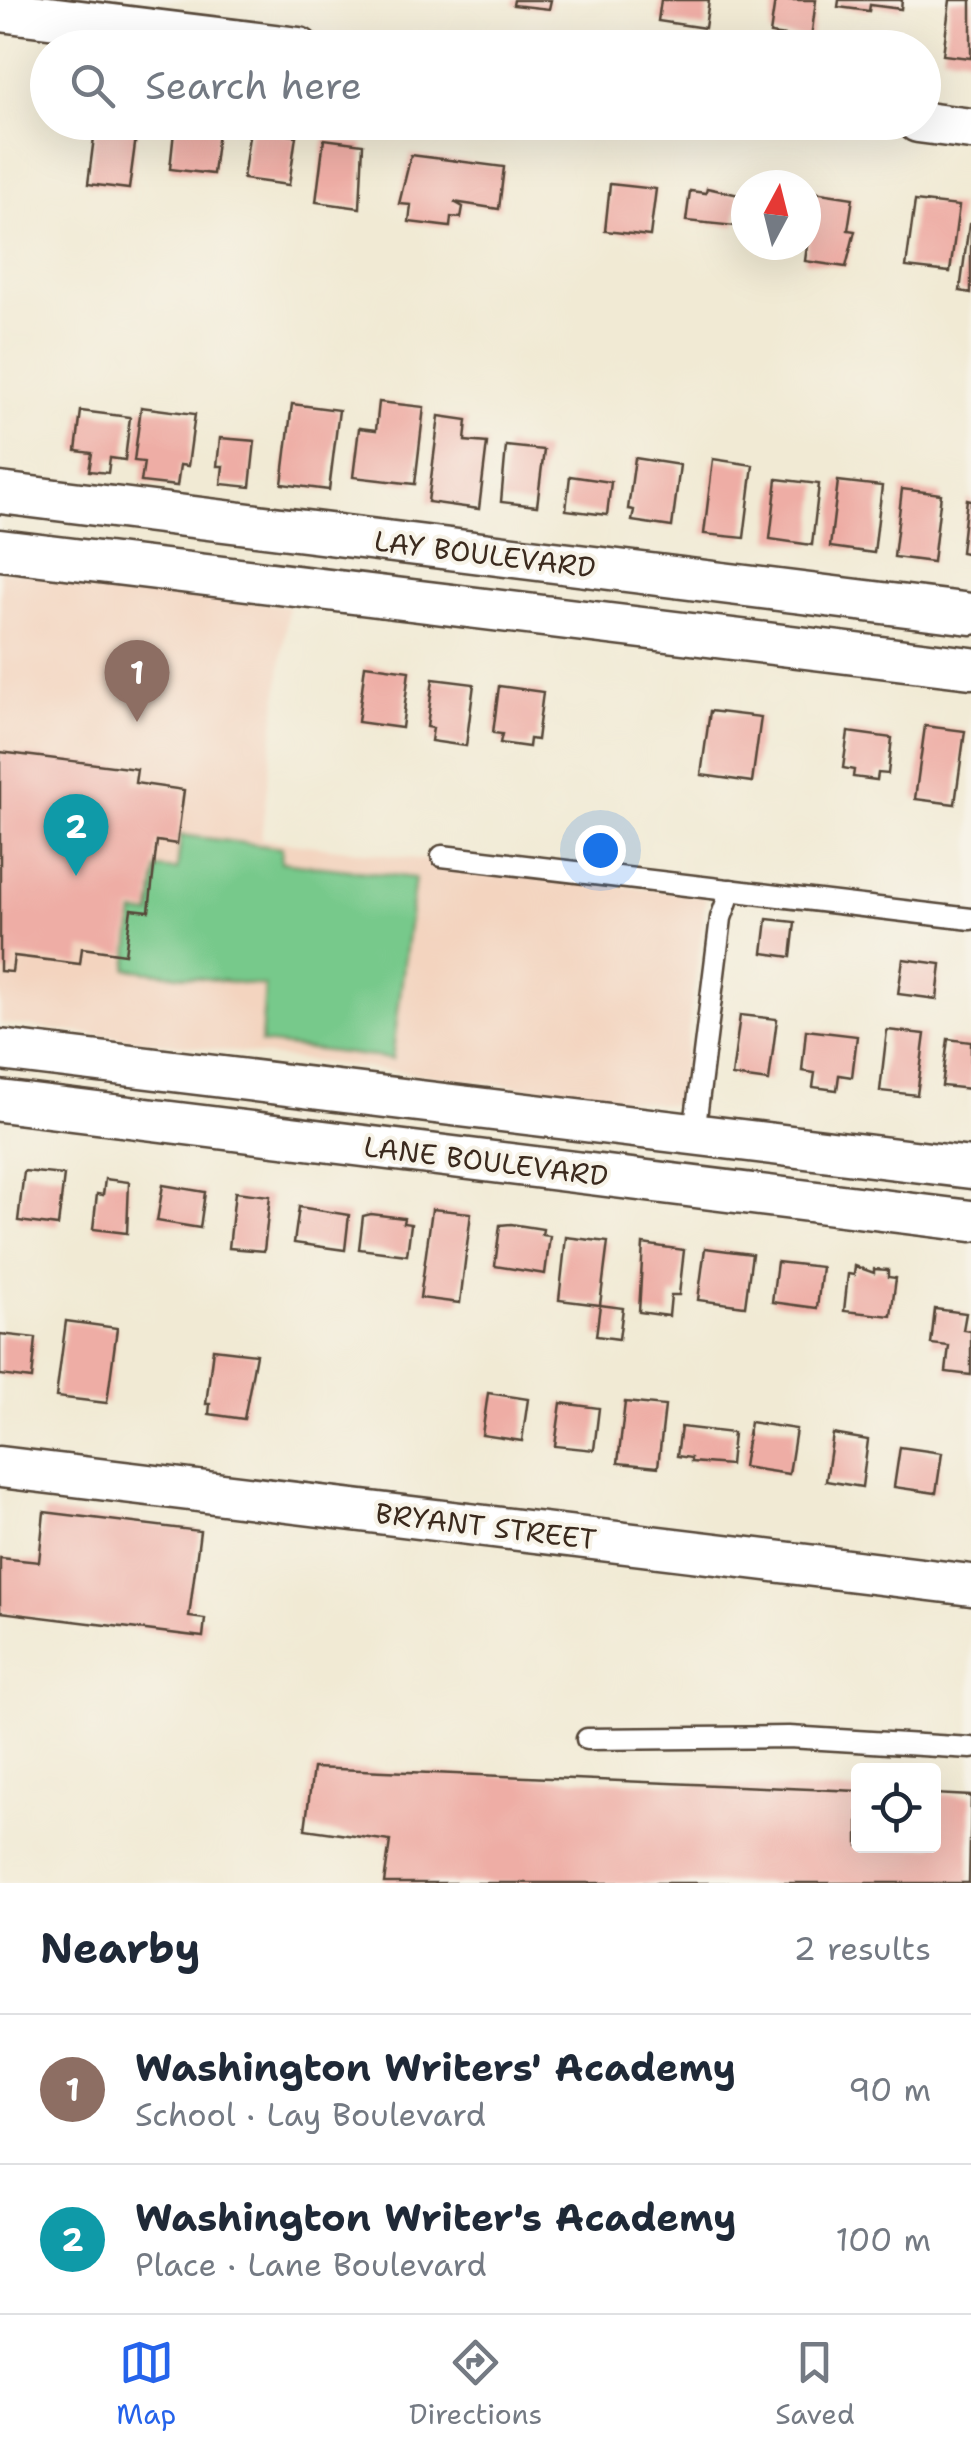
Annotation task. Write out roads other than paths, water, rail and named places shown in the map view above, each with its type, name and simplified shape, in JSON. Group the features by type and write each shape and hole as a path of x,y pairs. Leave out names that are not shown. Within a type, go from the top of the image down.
{"street":[{"path":"0,11 153,30"},
{"path":"941,125 971,129"},
{"name":"LAY BOULEVARD","path":"0,492 971,614"},
{"path":"157,570 164,514"},
{"name":"LAY BOULEVARD","path":"0,550 971,668"},
{"path":"680,634 688,579"},
{"path":"1,1101 4,1050"},
{"name":"LANE BOULEVARD","path":"4,1050 971,1168"},
{"name":"LANE BOULEVARD","path":"1,1101 971,1222"},
{"path":"550,1169 556,1118"},
{"name":"BRYANT STREET","path":"0,1467 971,1584"}],"lane":[{"path":"442,856 971,919"},
{"path":"694,1134 721,918 731,890"},
{"path":"587,1739 790,1736 971,1748"}],"place":[{"name":"Washington Writers' Academy","path":"137,722"},
{"name":"Washington Writer's Academy","path":"76,876"}]}
